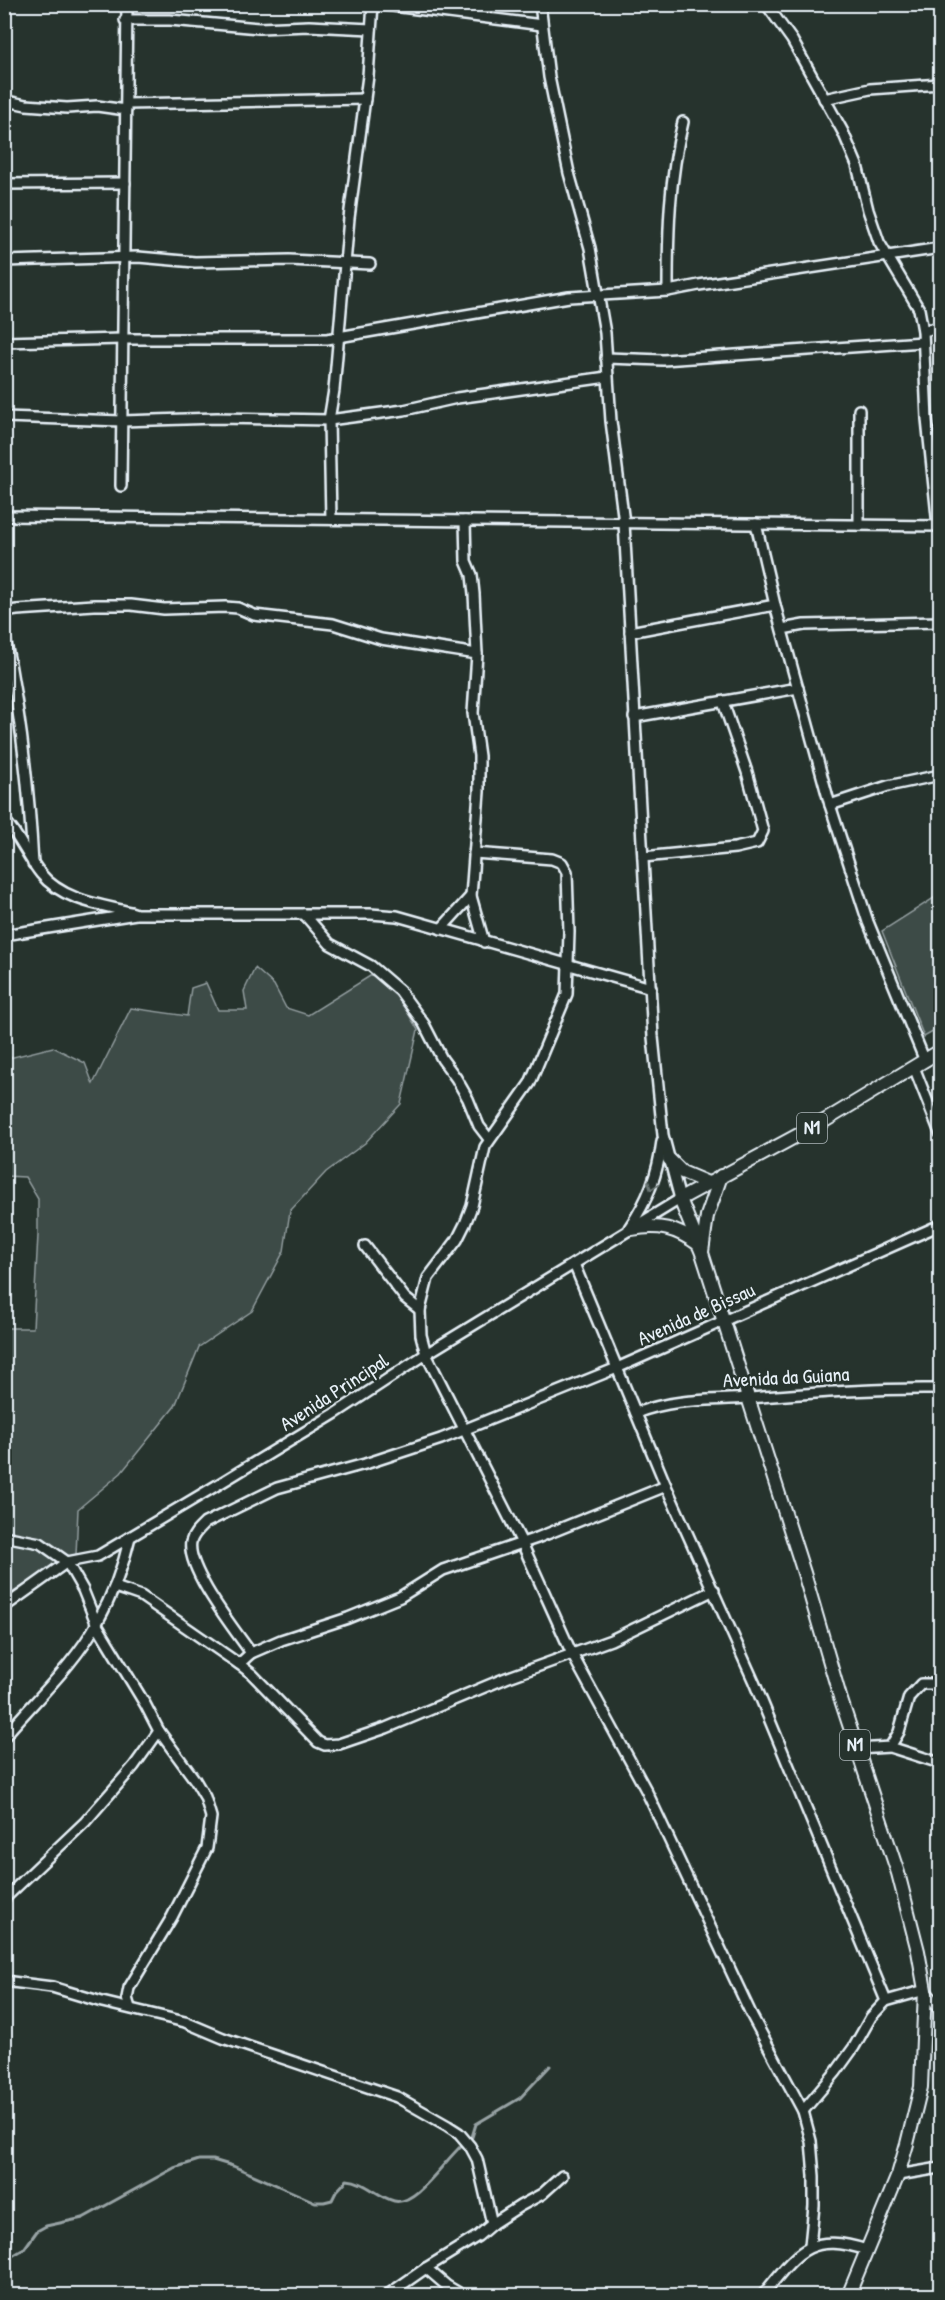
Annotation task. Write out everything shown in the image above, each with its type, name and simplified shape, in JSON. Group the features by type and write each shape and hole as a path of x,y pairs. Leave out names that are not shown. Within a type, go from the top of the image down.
{"main road":[{"name":"N1","path":"848,2295 898,2175 921,2087 925,1990 918,1951 898,1873 700,1248 680,1199 817,1125 940,1051"},
{"path":"669,1159 682,1172 708,1183"},
{"path":"700,1248 707,1216 721,1176"},
{"path":"630,1230 656,1226 671,1228 684,1233 700,1248"}],"street":[{"path":"121,486 122,339 125,279 125,20 127,4"},
{"path":"331,519 329,420 339,338 344,263 375,4 542,25"},
{"path":"540,4 558,123 600,294 605,333 607,377 624,523 651,987 663,1136 680,1199"},
{"path":"4,516 939,526 927,419 923,331 919,309 873,228 857,165 843,132 792,40 766,4"},
{"path":"125,20 170,20 259,28 309,26 371,29"},
{"path":"824,99 870,89 940,84"},
{"path":"4,105 12,102 67,108 365,99"},
{"path":"668,291 668,220 676,152 683,122"},
{"path":"4,184 125,183"},
{"path":"4,342 339,338 534,303 600,294 668,291 940,248"},
{"path":"4,261 124,257 195,262 289,260 370,264"},
{"path":"923,331 940,327"},
{"path":"606,358 663,360 923,342"},
{"path":"4,417 122,421 217,418 329,420 404,410 457,398 607,377"},
{"path":"859,410 860,525"},
{"path":"465,521 466,561 472,575 474,594 477,654 473,713 479,756 480,792 471,896 484,942"},
{"path":"756,524 775,605 830,805 868,922 919,1064 940,1133"},
{"path":"4,612 94,605 131,605 164,609 238,608 255,615 333,624 381,639 477,654"},
{"path":"630,632 775,605"},
{"path":"782,629 804,625 940,622"},
{"path":"4,633 12,670 27,777 33,864"},
{"path":"634,717 798,688"},
{"path":"643,856 735,848 757,843 761,838 763,831 747,772 723,702"},
{"path":"830,805 888,786 940,775"},
{"path":"4,820 21,841 33,864 51,885 67,894 136,914"},
{"path":"474,853 552,859 562,863 567,872 569,966 567,994 541,1061 517,1103 485,1147 468,1215 457,1240 428,1278 420,1310 421,1335 426,1354 522,1543 572,1654 646,1790 752,2016 803,2110 811,2141 814,2176 810,2246"},
{"path":"441,929 471,896"},
{"path":"4,935 136,914 396,916 651,987"},
{"path":"304,914 330,944 371,966 400,991 424,1024 489,1139"},
{"path":"630,1230 653,1186 663,1136"},
{"name":"Avenida Principal","path":"4,1607 67,1562 98,1556 281,1447 426,1354 680,1199"},
{"name":"Avenida de Bissau","path":"251,1653 196,1571 191,1555 191,1541 205,1523 277,1488 365,1464 464,1429 617,1368 940,1225"},
{"path":"365,1246 405,1298 420,1310"},
{"path":"574,1264 666,1485 754,1682 886,2001"},
{"name":"Avenida da Guiana","path":"636,1413 675,1401 747,1398 838,1390 940,1389"},
{"path":"239,1664 251,1653 281,1640 348,1618 400,1597 443,1570 522,1543 666,1485"},
{"path":"4,1536 40,1543 67,1562 83,1590 96,1625 159,1731 195,1780 205,1797 211,1818 207,1848 176,1910 129,1988 127,1998 130,2008"},
{"path":"4,1737 60,1674 96,1625 115,1587 130,1537"},
{"path":"115,1587 141,1596 239,1664 252,1674 318,1742 332,1745 386,1728 506,1678 611,1640 714,1590"},
{"path":"890,1747 899,1732 909,1697 921,1684 940,1684"},
{"path":"4,1899 8,1886 85,1822 134,1766 159,1731"},
{"path":"857,1749 890,1747 940,1763"},
{"path":"4,1981 52,1986 185,2022 223,2038 397,2097 459,2133 470,2145 477,2159 492,2224"},
{"path":"803,2110 836,2072 871,2017 886,2001 925,1990 939,2006"},
{"path":"898,2175 940,2168"},
{"path":"386,2295 478,2236 492,2224 542,2194 562,2176"},
{"path":"762,2295 796,2256 810,2246 826,2242 842,2243 867,2250"},
{"path":"426,2268 447,2286 464,2295"}],"shaded area":[{"path":"940,894 940,1028 924,1037 882,931"},
{"path":"255,968 274,985 286,1008 308,1015 378,971 395,991 418,1030 401,1104 365,1143 326,1172 290,1211 284,1251 252,1311 199,1347 175,1406 121,1473 78,1509 76,1555 5,1597 4,1328 33,1328 38,1199 25,1177 5,1176 5,1059 53,1047 85,1063 93,1084 131,1008 187,1016 191,988 206,983 218,1010 247,1010 244,991"}],"waterway":[{"path":"4,2261 24,2249 37,2231 46,2226 83,2218 174,2168 199,2160 213,2160 233,2166 315,2202 332,2200 347,2180 360,2183 388,2199 404,2200 424,2186 472,2137 476,2124 520,2098 550,2066"}]}
